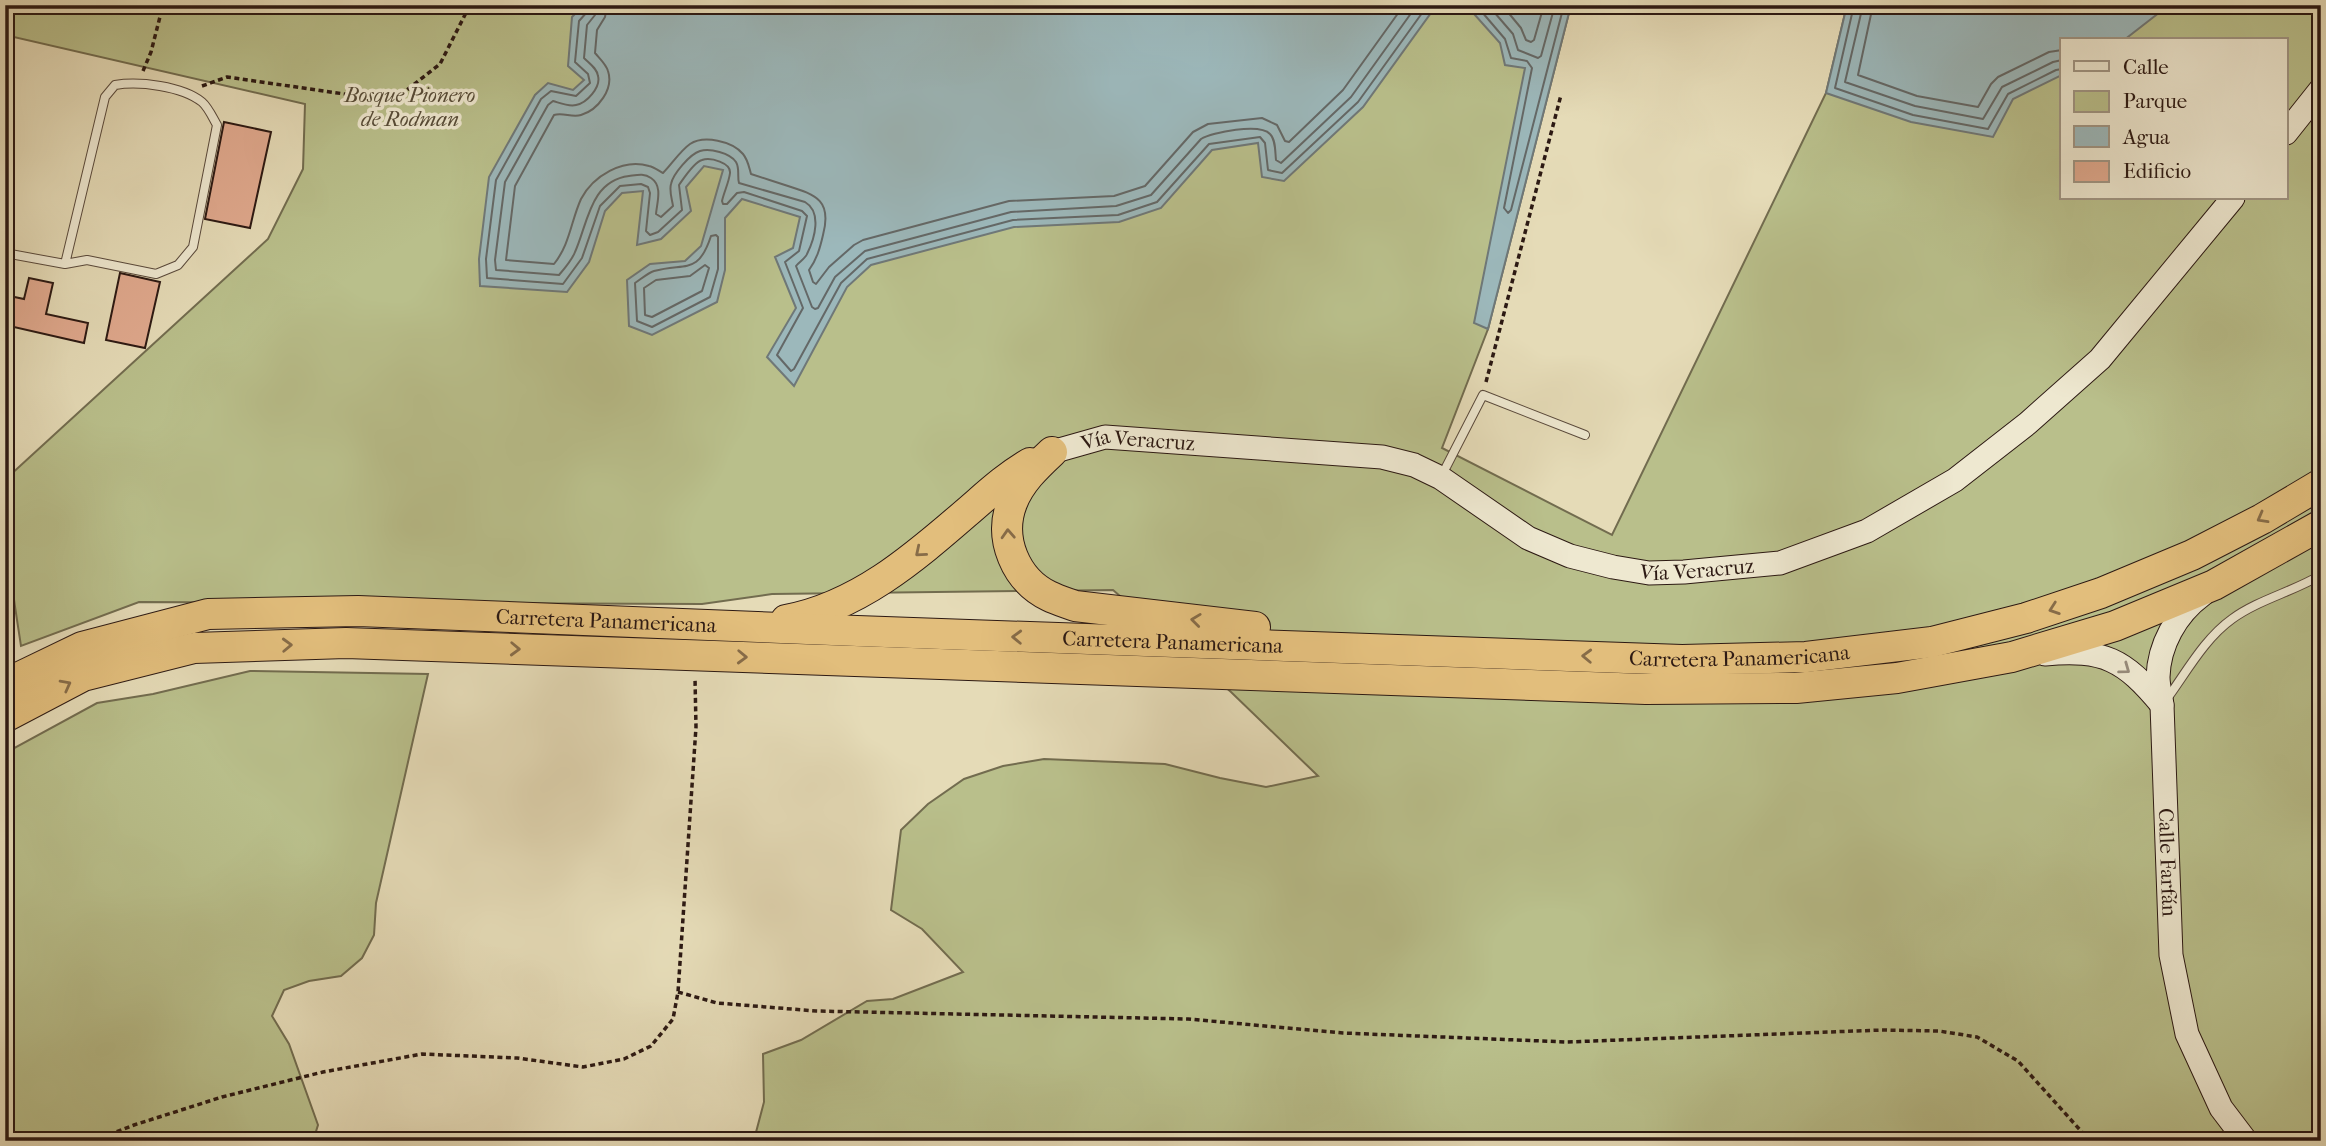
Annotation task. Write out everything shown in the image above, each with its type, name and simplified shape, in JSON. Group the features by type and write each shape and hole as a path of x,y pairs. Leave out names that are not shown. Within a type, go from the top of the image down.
{"highway":[{"path":"755,625 794,618 831,606 869,588 907,563 1002,481 1052,452"},
{"path":"1052,452 1032,471 1021,487 1011,504 1007,528 1014,562 1026,580 1048,596 1075,606 1458,652"},
{"name":"Carretera Panamericana","path":"5,684 82,648 208,614 358,611 1682,660 1806,657 1932,642 2026,618 2101,593 2192,555 2262,519 2321,484"},
{"name":"Carretera Panamericana","path":"5,717 83,676 194,648 346,643 1646,688 1809,687 1897,678 2012,657 2115,626 2214,585 2321,525"}],"street":[{"path":"2288,130 2321,89"},
{"name":"Vía Veracruz","path":"1052,452 1105,437 1382,457 1414,465 1441,478 1528,538 1570,556 1648,573 1780,563 1867,531 1955,480 2028,423 2100,359 2231,200"},
{"name":"Calle Farfán","path":"2214,585 2191,602 2174,624 2162,650 2158,677 2162,705 2171,955 2187,1034 2221,1108 2246,1141"},
{"path":"2012,657 2060,653 2097,654 2114,660 2129,670 2162,705"}],"lane":[{"path":"5,253 65,264 87,260 156,274 178,265 193,247 217,125 203,103 184,92 138,83 115,85 105,97 65,264"},
{"path":"1441,478 1483,394 1584,435"},
{"path":"2162,705 2215,633 2232,619 2321,575"}],"path":[{"path":"138,83 152,52 163,5"},
{"path":"184,92 227,77 393,101 440,64 470,5"},
{"path":"1483,394 1561,95"},
{"path":"93,1141 222,1097 323,1072 422,1054 517,1058 583,1067 624,1059 651,1046 673,1018 678,992 696,727 695,655"},
{"path":"678,992 717,1003 816,1011 1188,1019 1343,1033 1567,1042 1882,1030 1939,1031 1977,1037 2018,1061 2090,1141"}],"green space":[{"name":"Bosque Pionero de Rodman","path":"5,5 1571,5 1488,329 1442,448 1612,535 1826,93 1847,5 2321,5 2321,1141 751,1141 755,1136 764,1102 763,1054 801,1040 867,1001 893,999 963,972 922,929 891,910 901,830 928,804 964,779 1003,766 1044,759 1165,764 1266,787 1318,776 1231,692 1113,590 772,594 702,604 139,602 21,646 7,537 8,477 268,239 303,169 305,104 5,35"},
{"path":"250,671 428,674 376,903 374,935 362,958 341,976 309,981 284,990 272,1016 289,1044 318,1125 313,1141 5,1141 5,753 97,703 153,694"}],"water":[{"path":"580,5 1466,5 1431,13 1363,107 1284,181 1262,177 1258,143 1212,150 1161,208 1119,222 1014,227 871,265 847,287 794,386 767,357 796,308 775,257 793,248 800,217 742,199 725,218 725,270 717,302 652,335 629,326 627,280 650,264 685,261 701,246 723,170 704,166 686,187 691,211 661,239 637,245 643,191 622,193 605,211 589,262 567,292 480,286 479,259 489,177 535,95 548,83 573,90 584,80 568,66 572,17 581,8"},
{"path":"1466,5 1571,5 1488,329 1474,323 1525,68 1505,65 1500,43"},
{"path":"1847,5 2169,5 2127,38 2060,38 2060,76 2013,99 1993,137 1911,122 1826,93"}],"building":[{"path":"224,122 271,132 250,228 205,219"},
{"path":"120,273 160,282 145,348 106,340"},
{"path":"29,278 53,283 46,314 88,323 84,343 5,325 5,295 24,299"}]}
